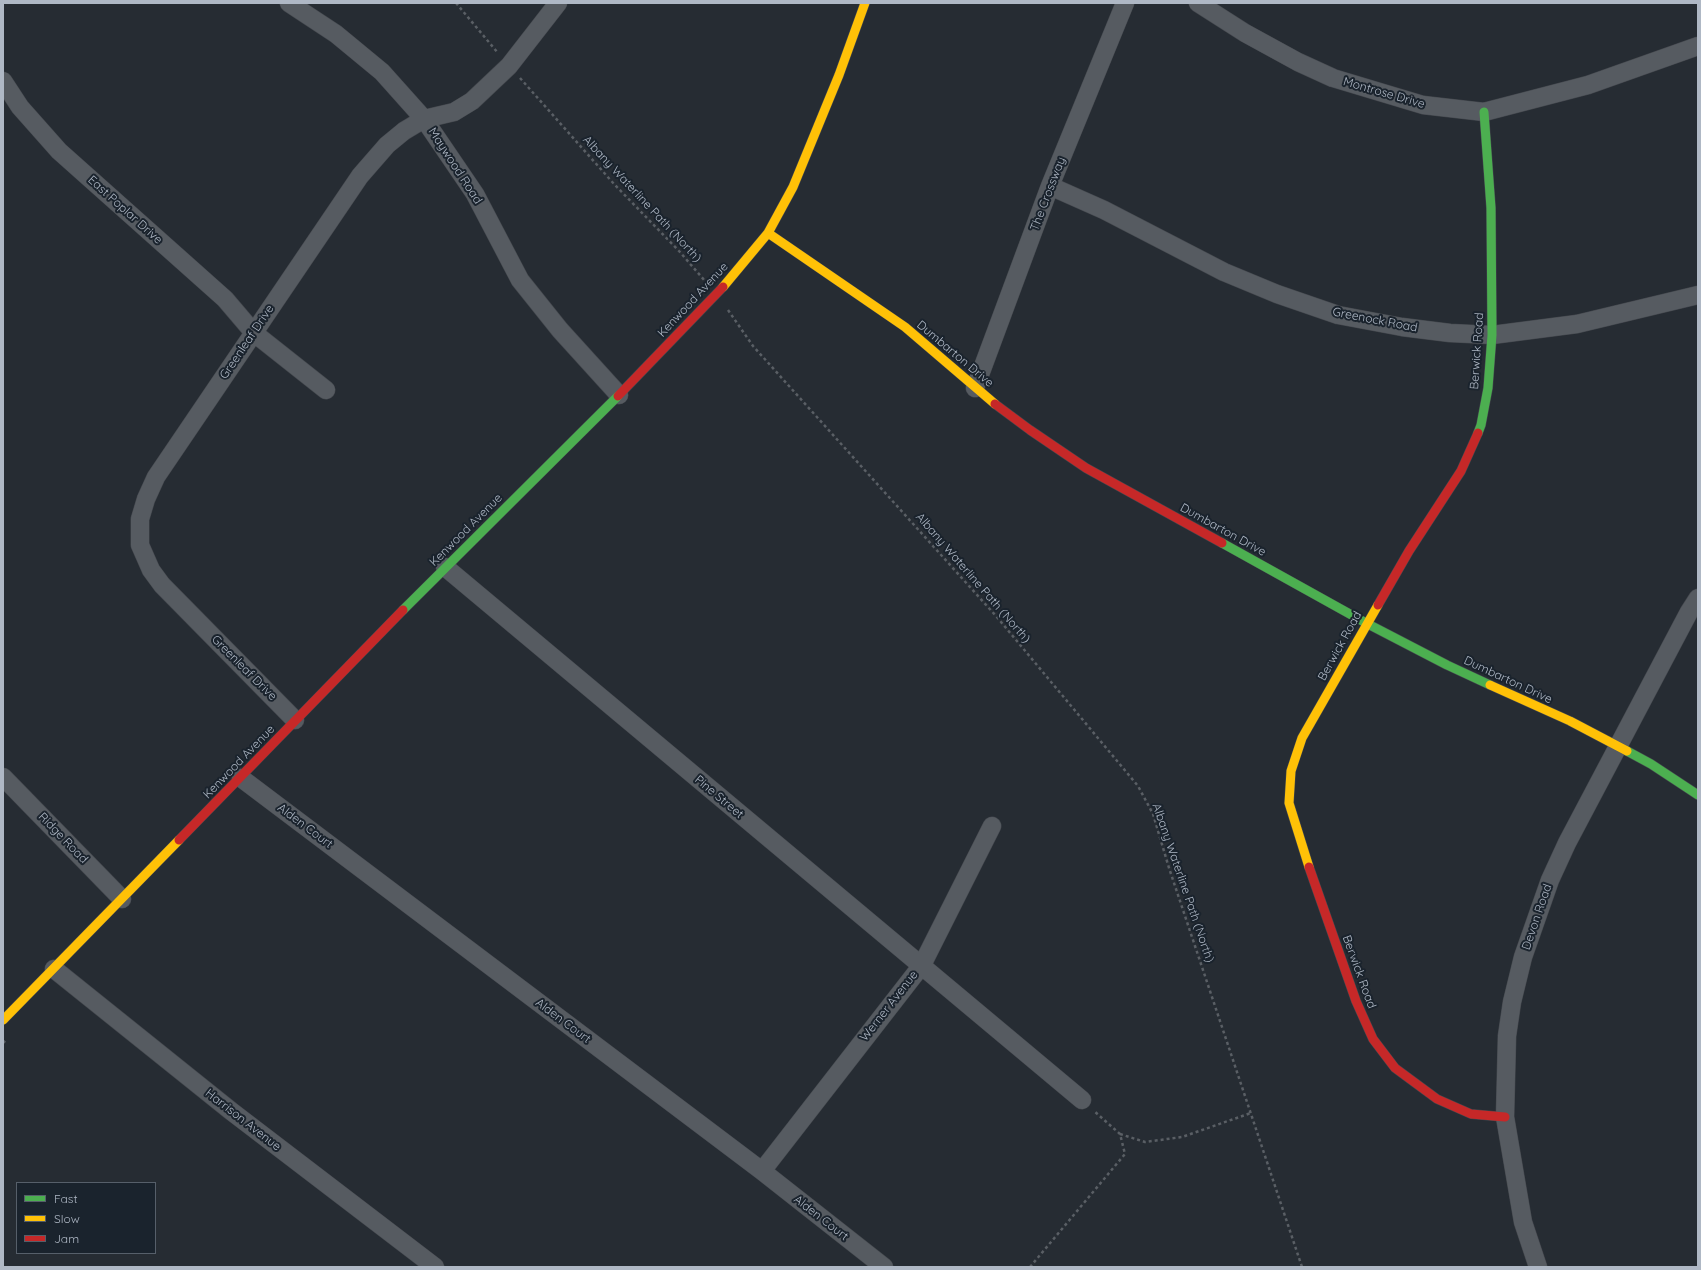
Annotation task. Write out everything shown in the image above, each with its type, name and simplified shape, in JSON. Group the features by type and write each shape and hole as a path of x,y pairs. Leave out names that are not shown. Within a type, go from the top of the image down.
{"street":[{"name":"Maywood Road","path":"289,3 336,34 382,72 424,119 475,194 520,280 560,330 619,395"},
{"name":"Greenleaf Drive","path":"295,720 162,585 146,560 140,545 140,519 146,499 156,477 360,176 387,145 424,119 454,112 472,101 509,66 558,3"},
{"name":"Kenwood Avenue","path":"3,1020 241,778 295,720 445,567 619,395 717,295 768,233 794,187 814,139 865,3"},
{"name":"The Crossway","path":"975,388 1050,186 1125,3"},
{"name":"Montrose Drive","path":"1198,3 1245,33 1298,62 1333,78 1424,105 1484,112 1588,84 1698,46"},
{"name":"East Poplar Drive","path":"3,81 20,108 43,136 225,299 254,333 326,390"},
{"name":"Berwick Road","path":"1484,112 1491,208 1492,335 1488,388 1480,426 1464,465 1409,550 1302,738 1291,771 1289,803 1300,840 1356,1001 1373,1040 1395,1068 1437,1099 1471,1114 1505,1117"},
{"name":"Greenock Road","path":"1050,186 1104,210 1224,272 1277,294 1338,315 1402,327 1450,333 1492,335 1577,324 1698,295"},
{"name":"Dumbarton Drive","path":"768,233 905,327 975,388 1030,430 1086,468 1366,624 1447,665 1570,721 1651,764 1698,796"},
{"name":"Pine Street","path":"445,567 1082,1100"},
{"name":"Devon Road","path":"1538,1267 1523,1222 1505,1117 1507,1036 1512,1002 1523,956 1550,880 1567,844 1689,612 1698,598"},
{"name":"Ridge Road","path":"3,777 122,899"},
{"name":"Alden Court","path":"241,778 762,1171 884,1267"},
{"name":"Werner Avenue","path":"762,1171 922,965 992,826"},
{"name":"Harrison Avenue","path":"54,969 231,1111 435,1267"}],"path":[{"name":"Albany Waterline Path (North)","path":"456,3 509,66 614,184 679,251 717,295 753,346 996,616 1138,786 1154,814 1169,868 1302,1267"},
{"path":"1082,1100 1120,1134 1145,1142 1182,1137 1251,1113"},
{"path":"1030,1267 1125,1154 1120,1134"}],"traffic: fast":[{"path":"1478,433 1488,388 1492,335 1491,208 1484,112"},
{"path":"403,610 618,396"},
{"path":"1222,543 1366,623 1447,665 1490,685"},
{"path":"1627,751 1651,764 1698,795"}],"traffic: slow":[{"path":"723,287 768,233 793,187 839,75 865,3"},
{"path":"768,233 905,327 995,404"},
{"path":"1309,867 1289,803 1291,771 1302,738 1378,605"},
{"path":"1490,685 1570,721 1627,751"},
{"path":"3,1020 179,840"}],"traffic: jam":[{"path":"618,396 723,287"},
{"path":"995,404 1086,468 1222,543"},
{"path":"1378,605 1409,551 1461,471 1478,433"},
{"path":"179,840 403,610"},
{"path":"1309,867 1356,1001 1373,1039 1395,1068 1437,1099 1471,1114 1505,1117"}]}
